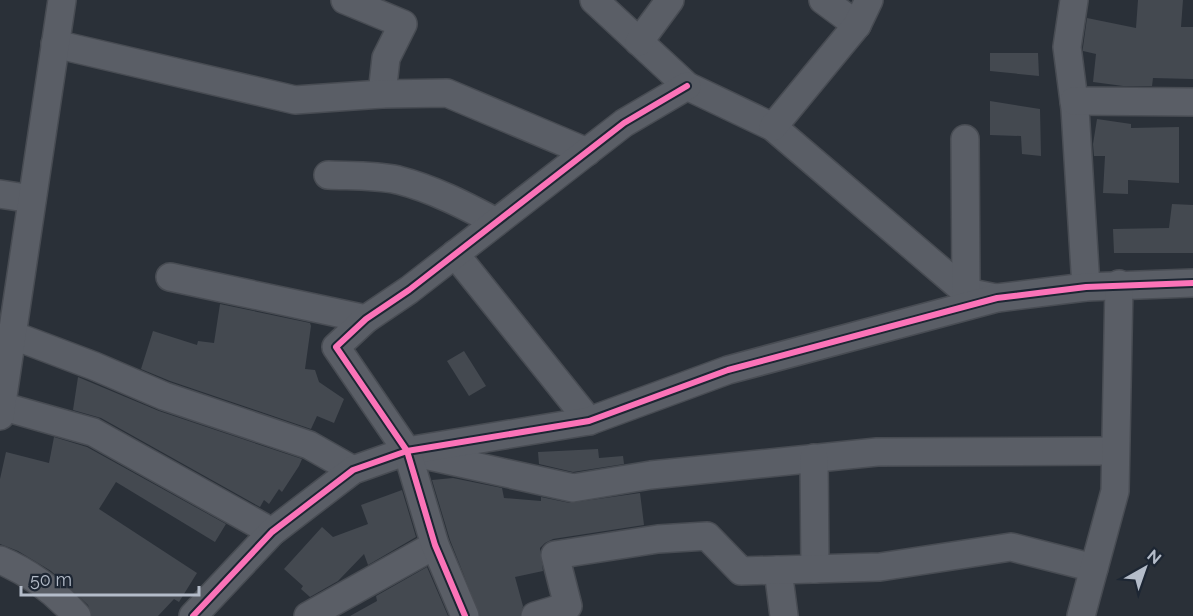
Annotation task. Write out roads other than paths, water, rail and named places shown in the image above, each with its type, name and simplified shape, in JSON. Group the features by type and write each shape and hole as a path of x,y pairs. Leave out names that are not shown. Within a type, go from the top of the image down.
{"street":[{"path":"62,0 1,411 93,432 272,532"},
{"path":"345,0 403,24 386,58 382,94"},
{"path":"594,0 687,86 772,127 966,292 997,298"},
{"path":"639,42 670,0"},
{"path":"823,0 857,25"},
{"path":"772,127 857,25 869,0"},
{"path":"1074,0 1067,47 1074,101 1086,287"},
{"path":"55,44 296,100 382,94 447,93 587,152"},
{"path":"465,616 435,545 407,451 336,347 366,319 409,290 624,123 687,86"},
{"path":"1074,101 1193,102"},
{"path":"965,139 966,292"},
{"path":"328,175 397,180 441,193 496,222"},
{"path":"0,194 32,199"},
{"path":"455,254 589,421"},
{"path":"170,277 366,319"},
{"path":"194,616 272,532 353,470 407,451 589,421 728,370 997,298 1119,284 1193,283"},
{"path":"1081,616 1114,491 1119,284"},
{"path":"12,335 164,396 309,445 353,470"},
{"path":"407,451 573,488 651,475 877,452 1115,451"},
{"path":"814,458 815,569"},
{"path":"535,616 568,606 555,555 658,539 707,536 741,572 880,567 1011,548 1094,568"},
{"path":"308,616 435,545"},
{"path":"0,560 13,566 60,598 77,616"},
{"path":"778,570 784,616"}]}
